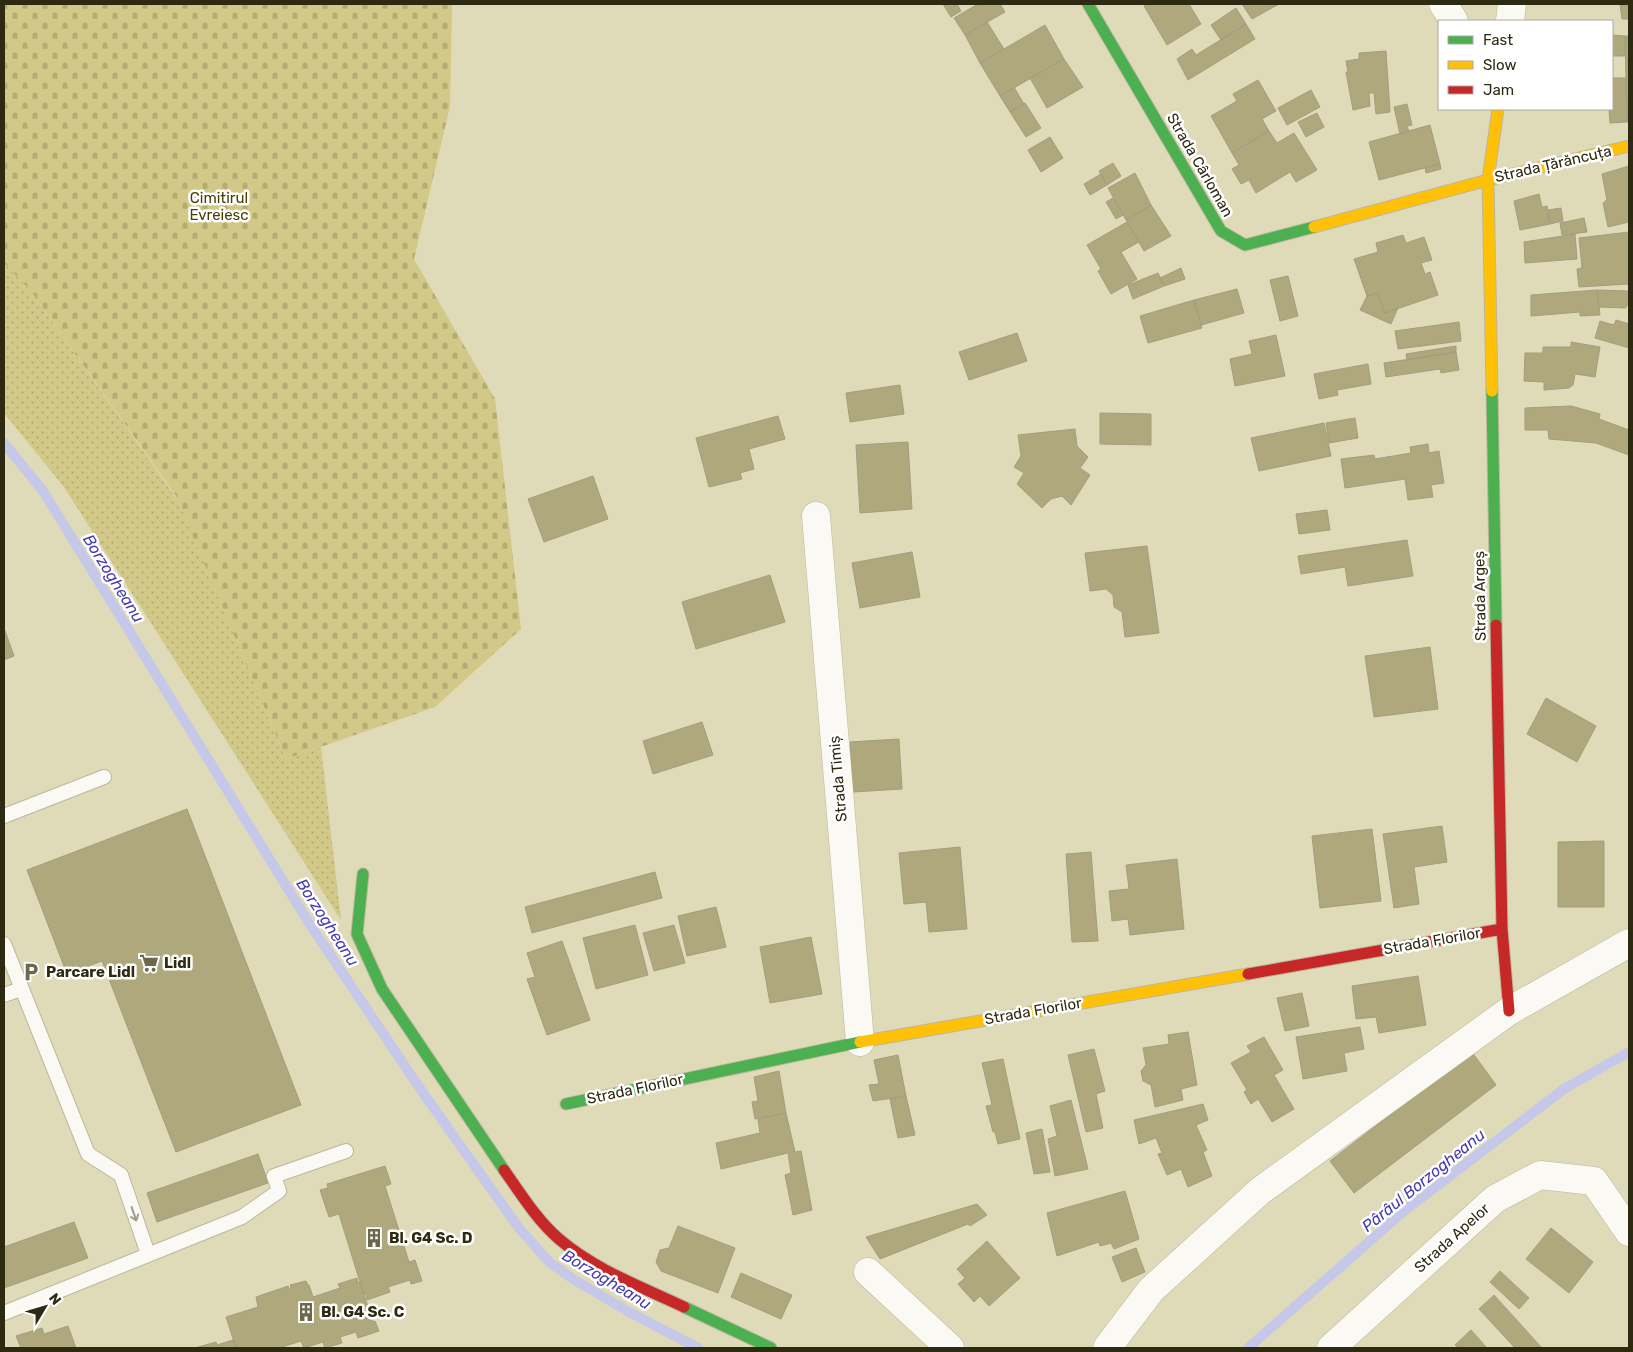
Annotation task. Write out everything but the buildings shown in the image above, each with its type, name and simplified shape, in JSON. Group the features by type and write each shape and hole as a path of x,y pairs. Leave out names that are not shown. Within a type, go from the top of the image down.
{"street":[{"name":"Strada Cârloman","path":"1088,4 1222,231 1245,245 1488,180"},
{"path":"1443,4 1453,20"},
{"path":"1510,20 1512,4"},
{"name":"Strada Țărăncuța","path":"1498,110 1488,180 1629,146"},
{"name":"Strada Argeș","path":"1488,180 1502,929 1509,1011"},
{"name":"Strada Timiș","path":"816,516 860,1042"},
{"path":"363,874 357,934 382,989 478,1134 529,1206 559,1238 592,1263 771,1348"},
{"name":"Strada Florilor","path":"566,1104 860,1042 1502,929"},
{"path":"1107,1348 1151,1290 1260,1191 1509,1011 1629,943"},
{"name":"Strada Apelor","path":"1332,1348 1495,1199 1540,1175 1594,1181 1629,1232"},
{"path":"868,1272 950,1348"}],"lane":[{"path":"4,816 104,777"},
{"path":"4,944 88,1154 121,1175 148,1254"},
{"path":"4,995 21,988"},
{"path":"4,1313 242,1217 279,1191 274,1176 346,1151"}],"green space":[{"name":"Cimitirul Evreiesc","path":"4,4 452,4 450,106 414,259 495,399 521,629 435,707 286,759 176,496 30,290 4,263"},
{"path":"4,263 30,290 179,502 286,759 321,747 341,920 64,487 4,413"}],"waterway":[{"name":"Borzogheanu","path":"4,443 43,491 309,923 421,1090 519,1228 549,1262 573,1279 631,1313 698,1348"},
{"name":"Pârâul Borzogheanu","path":"1248,1348 1404,1211 1564,1089 1629,1052"}],"traffic: fast":[{"path":"1088,4 1221,231 1245,245 1314,227"},
{"path":"1492,391 1496,625"},
{"path":"363,874 357,934 382,989 504,1170"},
{"path":"566,1104 860,1042"},
{"path":"684,1307 771,1348"}],"traffic: slow":[{"path":"1492,391 1488,180 1498,110"},
{"path":"1314,227 1488,180 1629,146"},
{"path":"860,1042 1248,974"}],"traffic: jam":[{"path":"1496,625 1502,929 1509,1011"},
{"path":"1248,974 1502,929"},
{"path":"504,1170 544,1224 573,1250 603,1269 684,1307"}],"place":[{"name":"Lidl","path":"149,963"},
{"name":"Parcare Lidl","path":"31,972"},
{"name":"Bl. G4 Sc. D","path":"374,1238"},
{"name":"Bl. G4 Sc. C","path":"306,1312"}]}
